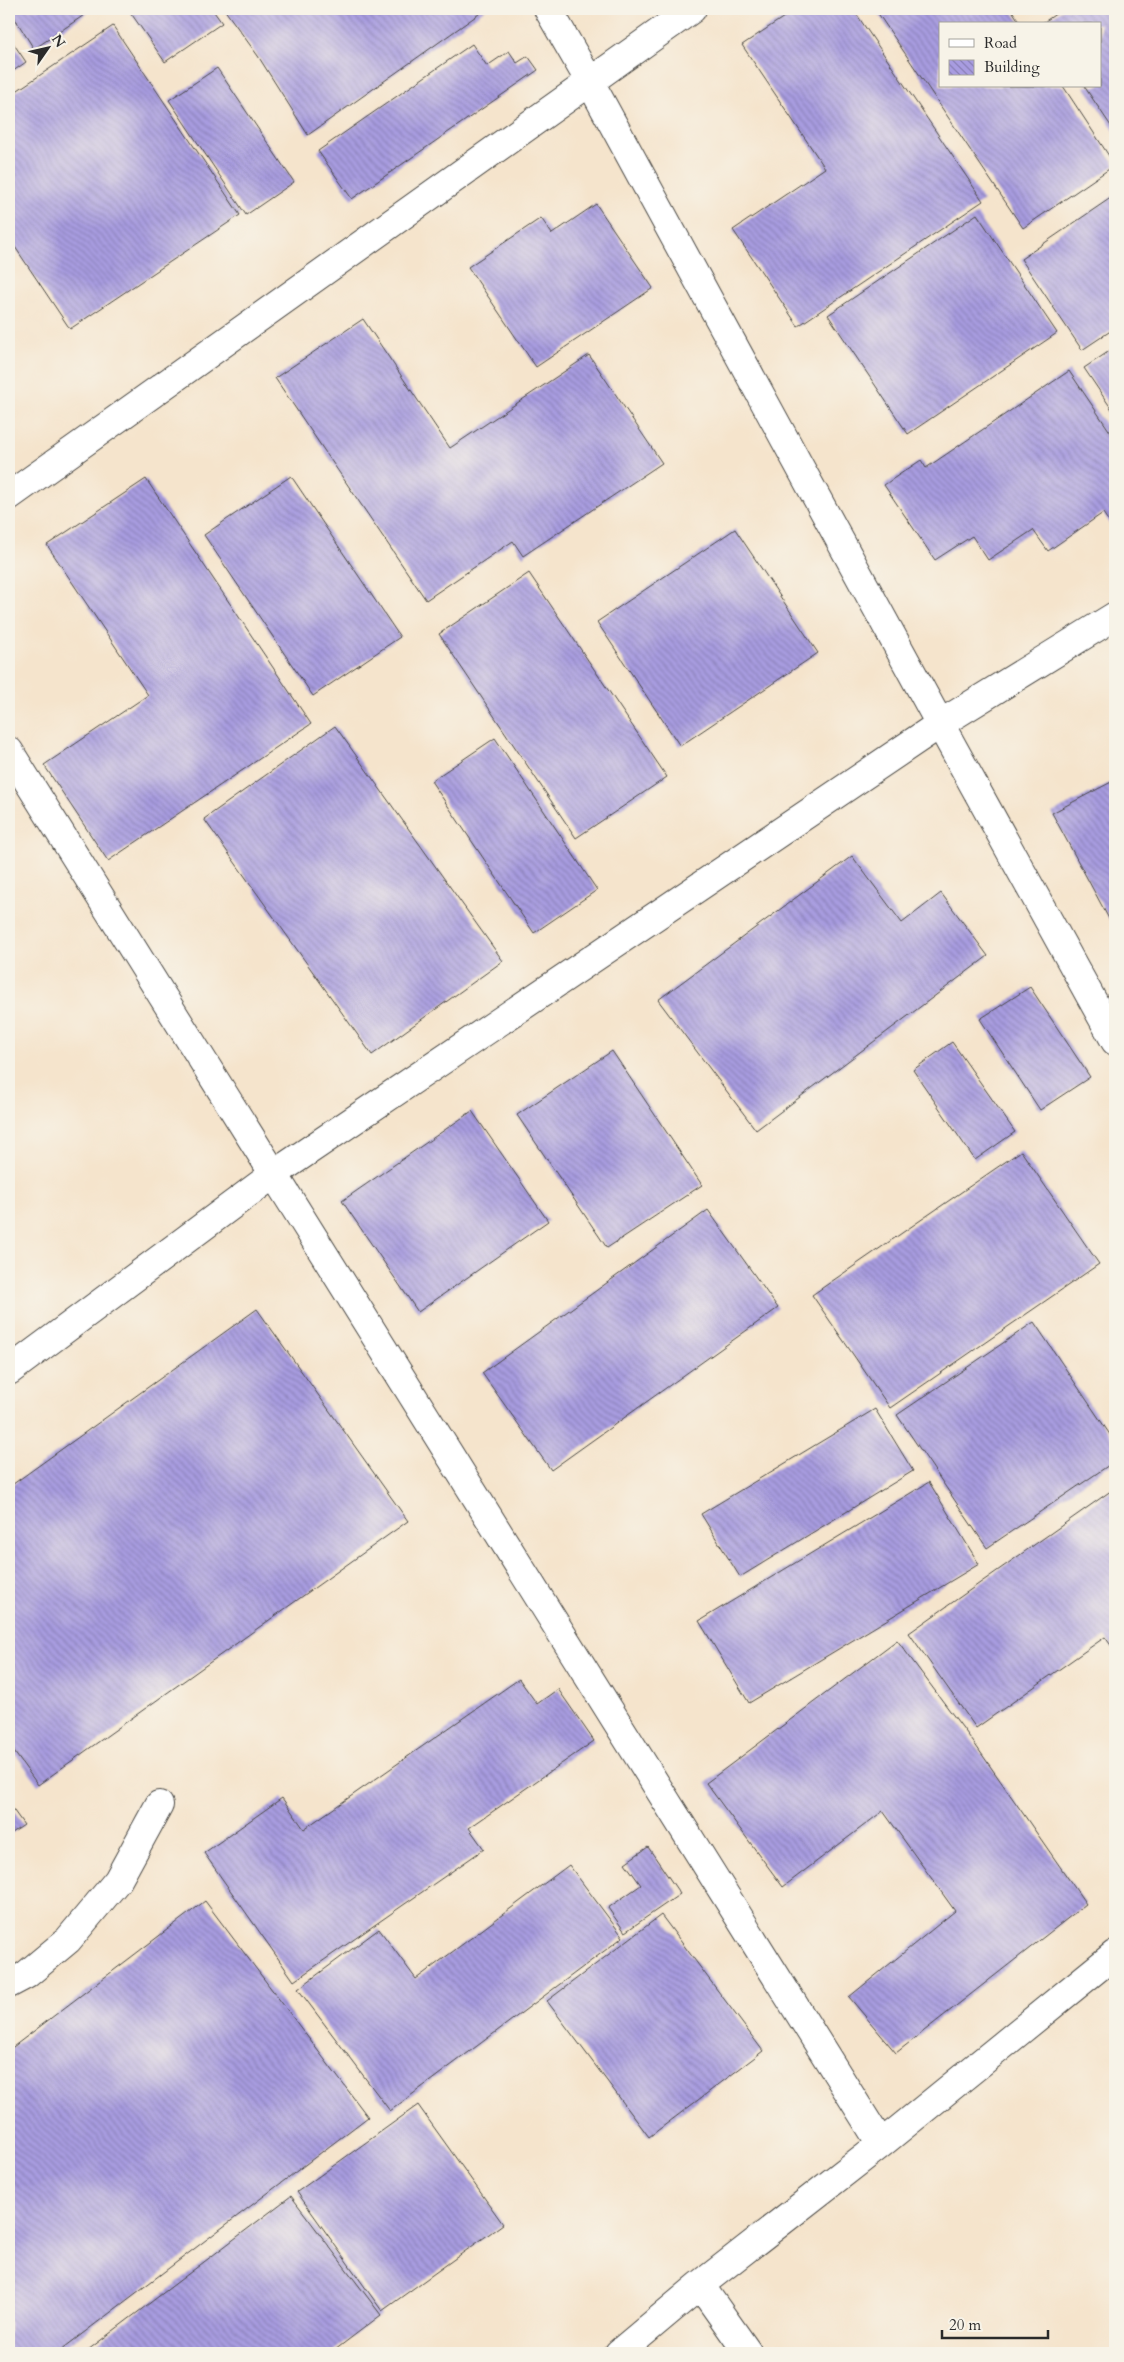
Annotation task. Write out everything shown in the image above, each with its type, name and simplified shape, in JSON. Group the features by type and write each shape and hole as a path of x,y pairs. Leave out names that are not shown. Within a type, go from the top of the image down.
{"street":[{"path":"548,9 590,82 1115,1041"},
{"path":"9,496 692,9"},
{"path":"9,1371 274,1174 940,724 1115,616"},
{"path":"9,751 881,2144"},
{"path":"9,1984 26,1975 68,1940 112,1888 159,1805"},
{"path":"619,2353 700,2285 881,2144 1115,1954"},
{"path":"700,2285 748,2353"}],"building":[{"path":"9,9 93,9 34,49"},
{"path":"128,9 212,9 222,23 165,62"},
{"path":"224,9 486,9 308,135 258,56"},
{"path":"796,9 853,9 983,201 798,326 733,230 825,168 742,45"},
{"path":"875,9 1011,9 1020,22 939,22 939,88 1064,88 1115,165 1023,228"},
{"path":"1063,9 1115,9 1115,132 1085,88 1102,88 1102,22 1044,22"},
{"path":"113,26 240,215 70,329 9,238 9,96"},
{"path":"9,37 26,62 9,74"},
{"path":"472,44 487,66 509,51 517,63 528,56 538,70 352,199 318,151"},
{"path":"217,68 294,182 246,215 169,100"},
{"path":"1115,195 1115,328 1082,350 1021,259"},
{"path":"596,204 653,288 536,367 468,267 541,218 552,234"},
{"path":"977,214 1057,333 908,434 828,315"},
{"path":"363,319 450,448 589,355 662,463 523,556 513,541 426,600 275,378"},
{"path":"1111,350 1115,357 1115,414 1084,368"},
{"path":"1069,371 1115,439 1115,531 1103,513 1048,551 1033,530 988,560 972,536 935,560 884,485 921,460 926,468"},
{"path":"291,476 400,637 313,696 204,535"},
{"path":"146,479 311,724 108,861 44,765 148,695 47,545"},
{"path":"735,529 818,653 680,746 597,622"},
{"path":"529,573 667,777 576,838 439,634"},
{"path":"335,726 503,961 372,1055 204,819"},
{"path":"495,738 597,890 534,933 431,781"},
{"path":"1115,780 1115,930 1052,813"},
{"path":"852,856 902,923 941,893 988,956 756,1130 658,1000"},
{"path":"1030,987 1090,1077 1040,1110 980,1019"},
{"path":"952,1042 1015,1132 975,1160 913,1070"},
{"path":"612,1051 702,1185 607,1248 517,1115"},
{"path":"472,1111 548,1221 418,1312 342,1201"},
{"path":"1021,1151 1099,1264 890,1408 812,1295"},
{"path":"708,1210 778,1308 551,1470 482,1373"},
{"path":"257,1309 408,1521 38,1785 9,1745 9,1487"},
{"path":"1034,1322 1115,1442 1115,1461 987,1548 897,1415"},
{"path":"875,1409 913,1471 740,1577 701,1514"},
{"path":"929,1482 979,1564 749,1703 699,1621"},
{"path":"1115,1488 1115,1651 1105,1637 976,1728 909,1633"},
{"path":"897,1640 974,1743 1086,1904 896,2053 849,1997 955,1911 883,1811 783,1887 706,1783"},
{"path":"519,1679 537,1704 558,1689 594,1741 469,1828 484,1849 294,1981 204,1853 282,1798 304,1829"},
{"path":"9,1804 24,1825 9,1835"},
{"path":"648,1847 680,1894 625,1932 608,1908 641,1885 625,1863"},
{"path":"569,1865 623,1937 390,2111 298,1989 379,1929 416,1979"},
{"path":"205,1901 368,2117 57,2353 9,2353 9,2050"},
{"path":"661,1915 763,2051 649,2137 547,2001"},
{"path":"418,2105 503,2224 382,2311 297,2192"},
{"path":"291,2196 381,2315 331,2353 84,2353"}]}
